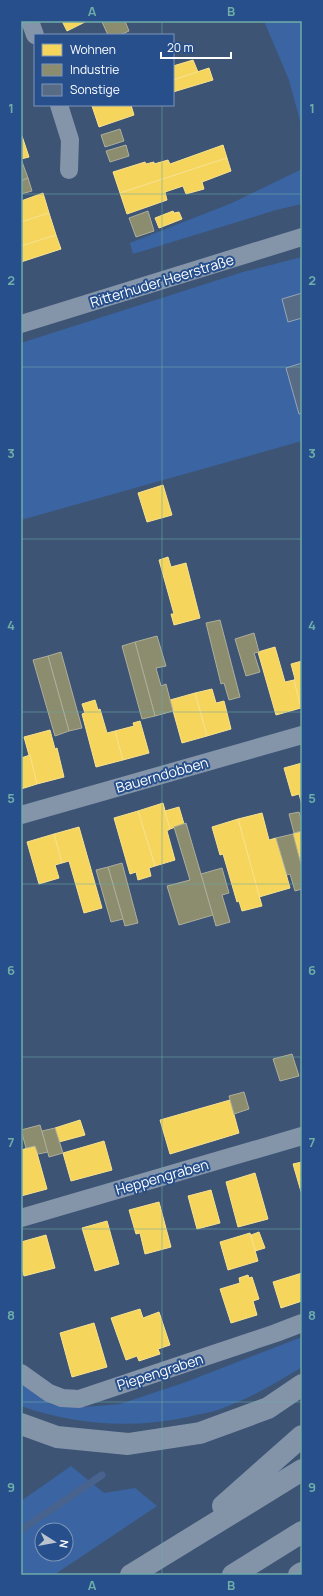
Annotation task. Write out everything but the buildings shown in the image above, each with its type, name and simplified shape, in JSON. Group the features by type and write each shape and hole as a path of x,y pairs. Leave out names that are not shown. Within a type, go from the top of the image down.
{"highway":[{"path":"21,1424 57,1437 128,1444 200,1433 268,1408 302,1385"},
{"path":"180,1544 302,1436"},
{"path":"131,1575 302,1470"},
{"path":"233,1575 302,1532"}],"street":[{"path":"30,21 35,34"},
{"path":"59,106 70,140 69,170"},
{"name":"Ritterhuder Heerstraße","path":"21,324 302,236"},
{"name":"Bauerndobben","path":"21,815 302,735"},
{"name":"Heppengraben","path":"21,1218 302,1136"},
{"name":"Piepengraben","path":"21,1373 62,1398 79,1399 269,1336 302,1323"}],"shaded area":[{"path":"264,21 302,21 302,128 289,80"},
{"path":"302,169 302,204 276,210 133,254 130,243 232,203"},
{"path":"302,257 302,441 21,520 21,343 243,272"},
{"path":"302,1337 302,1367 251,1396 211,1412 167,1421 125,1424 83,1421 21,1406 21,1383 53,1405 85,1407 120,1404 186,1382"},
{"path":"71,1466 104,1493 135,1488 157,1506 74,1562 74,1522 34,1522 34,1562 73,1562 54,1575 21,1575 21,1501"}],"waterway":[{"path":"21,1530 102,1475"}]}
